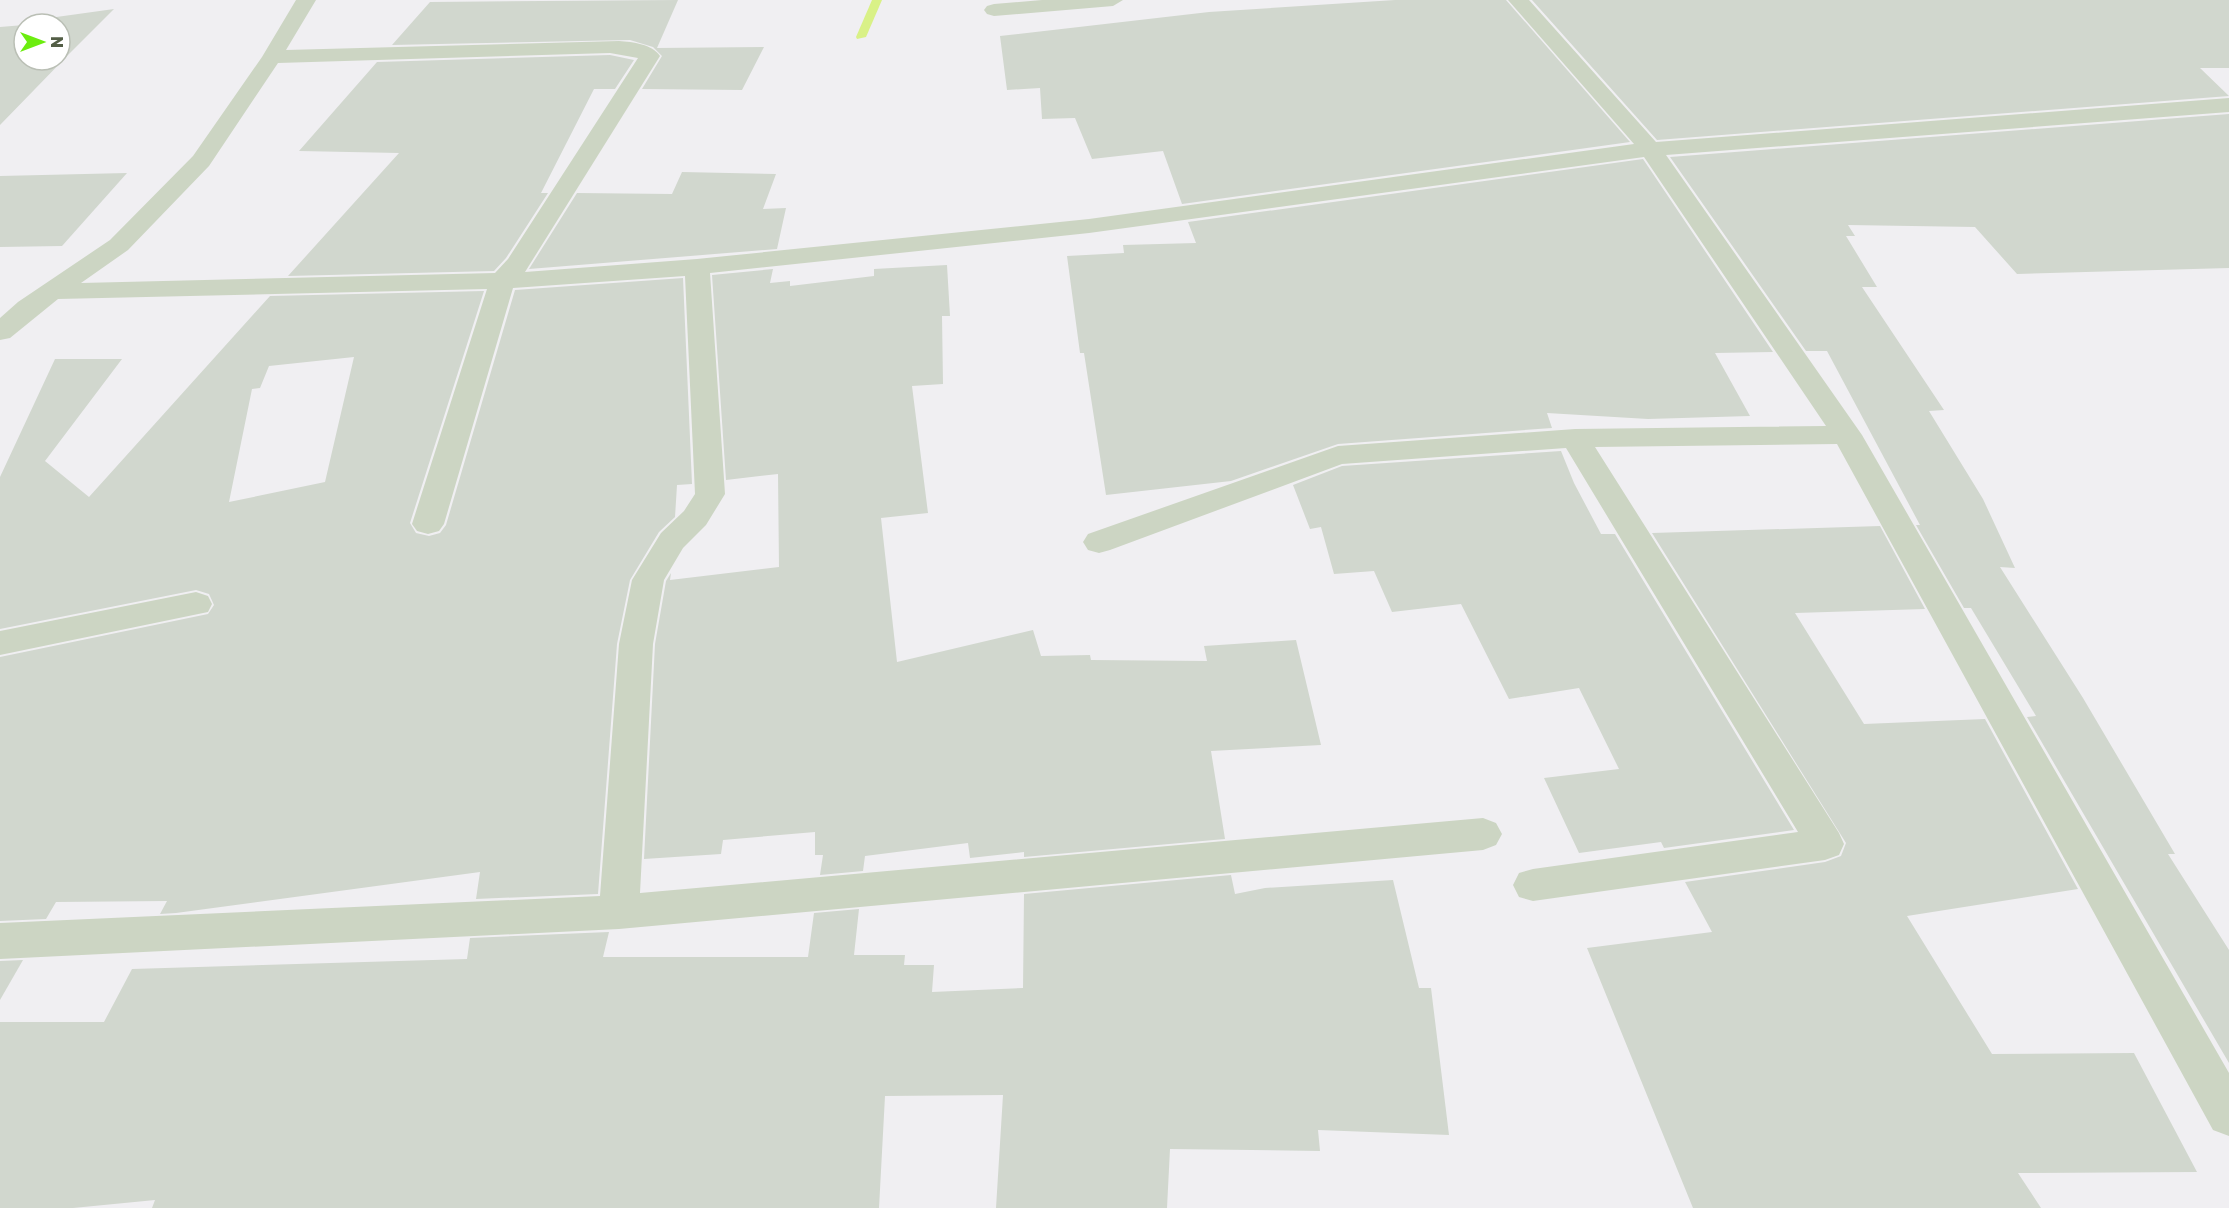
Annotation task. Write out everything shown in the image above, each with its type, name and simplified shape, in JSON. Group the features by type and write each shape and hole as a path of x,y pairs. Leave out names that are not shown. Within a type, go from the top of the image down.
{"street":[{"path":"0,332 27,308 119,244 201,161 272,57 306,0"},
{"path":"994,10 1113,0"},
{"path":"1518,0 1650,149 1847,435 2229,1115"},
{"path":"272,57 585,48 643,50 650,56 518,264 502,281 428,524"},
{"path":"53,291 502,281 697,267 1089,226 1650,149 2229,105"},
{"path":"619,912 636,645 648,580 672,541 695,518 710,494 697,267"},
{"path":"1099,542 1338,455 1575,438 1847,435"},
{"path":"1533,885 1825,844 1575,438"},
{"path":"0,643 196,604"},
{"path":"0,941 619,912 1483,834"}],"building":[{"path":"678,0 657,48 764,47 742,90 642,89 662,56 653,47 630,40 392,45 430,2"},
{"path":"1395,0 1506,0 1630,142 1182,204 1163,151 1092,159 1075,118 1042,119 1040,88 1007,90 1000,36 1209,12"},
{"path":"1532,0 2229,0 2229,68 2200,68 2229,96 1657,140"},
{"path":"114,9 72,51 72,15"},
{"path":"12,26 12,72 52,72 0,125 0,27"},
{"path":"610,55 634,60 615,89 594,89 541,193 548,193 506,258 494,271 288,276 399,153 299,151 377,62"},
{"path":"2229,114 2229,268 2017,274 1975,227 1848,225 1855,236 1846,236 1877,287 1862,287 1944,410 1929,411 1983,499 2015,568 2000,567 2083,698 2175,854 2168,854 2229,950 2229,1063 2027,717 2036,716 1971,608 1964,608 1916,525 1920,525 1827,351 1806,351 1670,157"},
{"path":"1643,159 1773,352 1715,353 1750,416 1648,419 1547,413 1552,428 1338,444 1231,481 1106,495 1084,353 1080,353 1067,256 1124,253 1123,245 1196,243 1188,222"},
{"path":"682,172 776,174 763,209 786,208 777,249 529,269 577,193 672,194"},
{"path":"127,173 62,246 0,247 0,176"},
{"path":"947,265 950,316 942,316 943,384 912,386 928,513 881,518 897,662 1033,630 1041,656 1090,655 1091,660 1207,661 1204,646 1296,640 1321,745 1211,751 1225,839 1024,857 1024,852 970,858 968,843 865,856 863,871 820,875 823,855 815,855 815,832 723,840 721,854 644,859 655,644 666,581 671,573 670,580 779,567 778,474 726,480 712,275 773,269 770,283 790,281 790,286 874,276 874,269"},
{"path":"683,278 692,484 677,485 675,517 659,532 630,580 617,644 598,894 476,899 480,872 176,913 160,914 167,901 56,902 46,919 0,921 0,657 208,614 214,605 209,594 196,590 0,629 0,477 55,359 122,359 45,461 89,497 270,296 484,291 410,523 416,533 429,536 440,533 446,525 515,290","holes":["354,357 325,482 229,502 252,389 260,388 269,366"]},
{"path":"1561,451 1574,483 1601,534 1615,534 1794,830 1664,848 1661,842 1579,853 1544,778 1619,769 1579,688 1509,699 1461,604 1392,612 1374,571 1334,574 1321,527 1310,529 1293,485 1342,466"},
{"path":"1880,526 1925,609 1795,613 1864,724 1985,719 2078,889 1907,916 1992,1054 2134,1053 2197,1172 2018,1173 2041,1208 1693,1208 1587,948 1712,932 1685,882 1825,862 1841,856 1846,843 1652,533"},
{"path":"1231,875 1235,894 1265,888 1393,880 1419,988 1431,988 1449,1135 1318,1130 1320,1151 1170,1149 1167,1208 996,1208 1003,1095 885,1096 879,1208 152,1208 155,1200 73,1208 0,1208 0,1022 104,1022 132,969 467,959 470,938 609,932 603,957 808,957 814,913 859,909 854,955 905,955 904,965 934,965 932,992 1023,988 1024,894"},
{"path":"23,960 0,1000 0,961"}],"waterway":[{"path":"861,37 877,0"}]}
